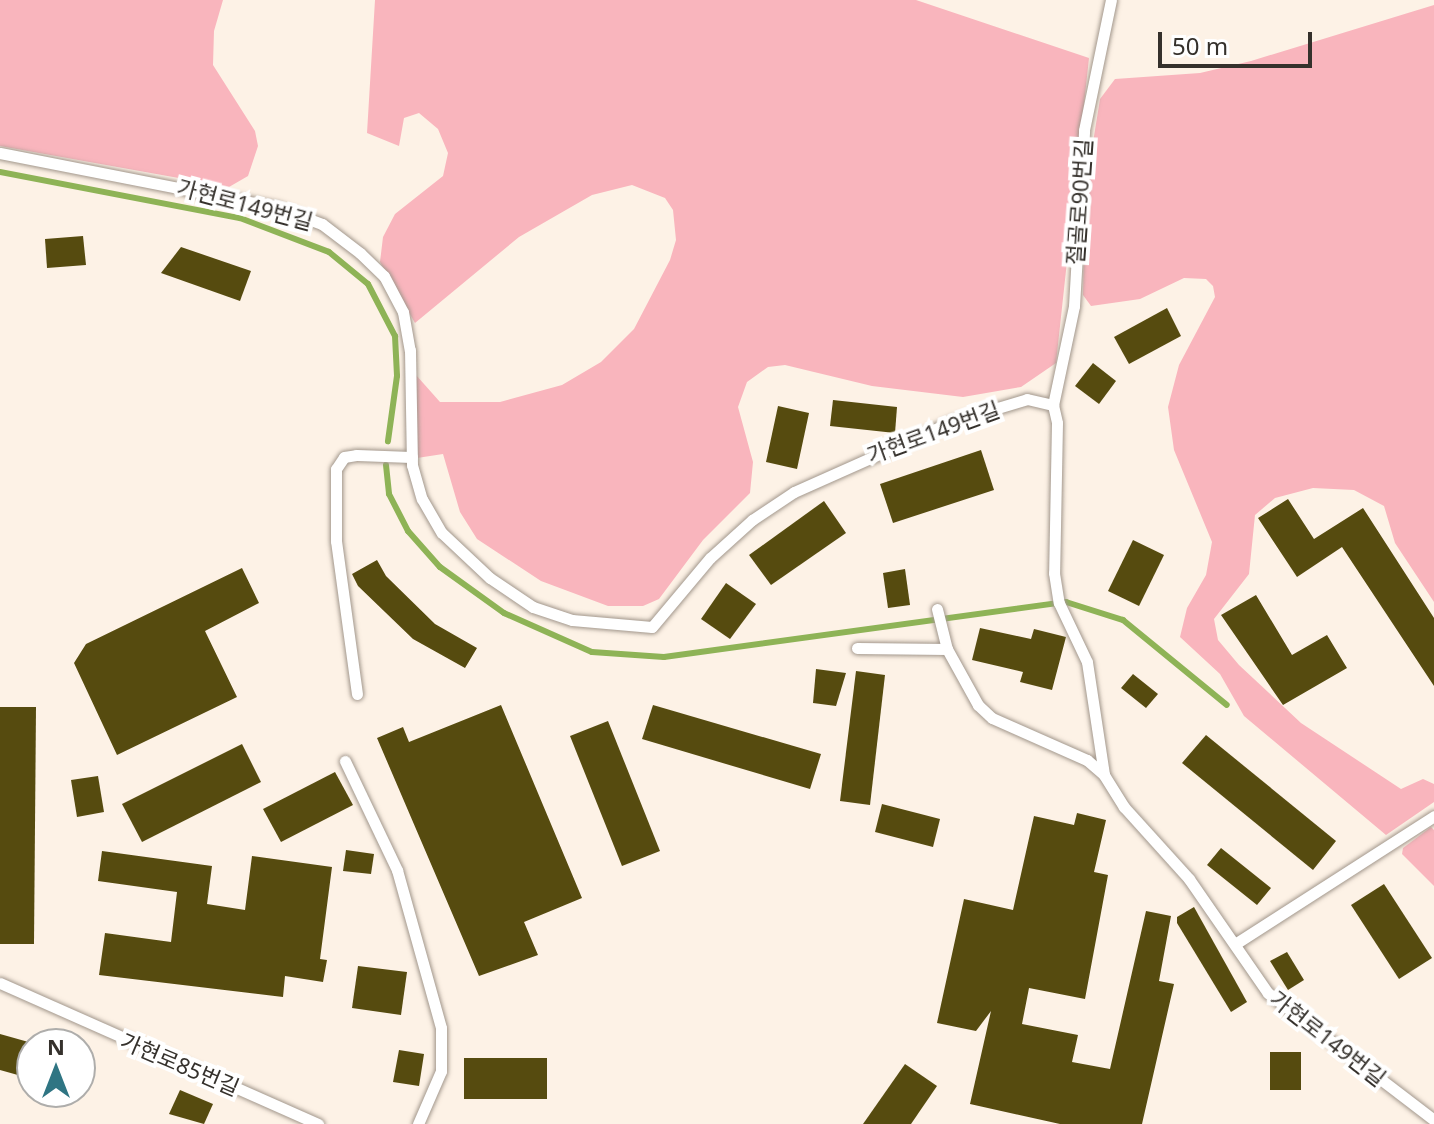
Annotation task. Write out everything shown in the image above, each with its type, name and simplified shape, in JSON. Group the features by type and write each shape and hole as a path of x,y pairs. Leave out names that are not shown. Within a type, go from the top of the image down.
{"lane":[{"name":"절골로90번길","path":"1053,405 1074,306 1084,130 1111,0"},
{"name":"가현로149번길","path":"0,153 204,191 322,224 384,276 403,312 410,350 412,457 422,499 442,533 490,578 533,607 572,620 652,627 710,558 752,520 794,492 951,422 1027,399 1053,405 1057,423 1054,573 1059,603 1087,662 1104,775 1235,944 1268,993 1434,1120"},
{"path":"357,694 336,541 336,469 344,457 356,455 412,457"},
{"path":"937,609 947,649 978,705 992,718 1087,760 1104,775"},
{"path":"857,648 947,649"},
{"path":"345,761 397,870 441,1028 441,1071 418,1124"},
{"path":"1235,944 1434,816"},
{"name":"가현로85번길","path":"0,983 318,1124"}],"shaded area":[{"path":"0,0 223,0 214,31 213,65 255,131 258,146 248,176 229,187 0,146"},
{"path":"375,0 916,0 1089,58 1056,363 1021,387 963,397 872,386 785,365 768,367 747,382 738,407 753,462 750,493 703,540 659,599 643,606 608,606 541,581 477,539 460,512 443,454 417,458 412,388 416,375 440,402 500,402 562,385 601,362 634,329 670,260 676,240 673,210 665,198 632,185 592,195 519,237 415,323 380,262 383,237 395,214 443,176 448,153 438,129 419,113 404,118 399,146 367,133"},
{"path":"1434,5 1434,602 1395,543 1384,506 1354,490 1313,488 1275,498 1255,515 1249,574 1214,619 1218,640 1239,665 1301,723 1401,789 1423,779 1434,784 1434,802 1386,835 1244,716 1220,674 1180,637 1187,608 1206,575 1212,542 1174,450 1168,407 1179,365 1215,297 1213,286 1206,279 1184,278 1140,299 1091,306 1083,295 1085,192 1100,99 1115,79 1200,73 1251,61"},
{"path":"1431,827 1434,830 1434,886 1402,854 1403,848"}],"building":[{"path":"83,236 86,265 47,268 45,239"},
{"path":"181,247 251,271 240,301 161,273"},
{"path":"1167,308 1181,336 1129,364 1114,337"},
{"path":"1093,363 1116,381 1099,404 1075,386"},
{"path":"833,400 897,407 895,433 830,426"},
{"path":"778,406 809,413 797,469 766,462"},
{"path":"981,450 994,490 893,523 880,484"},
{"path":"1288,499 1314,539 1363,508 1434,618 1434,686 1342,547 1297,577 1258,518"},
{"path":"824,501 846,533 771,585 749,555"},
{"path":"1133,540 1164,555 1139,606 1108,591"},
{"path":"377,560 386,576 435,624 477,648 465,668 413,639 358,586 352,574"},
{"path":"242,568 259,603 205,631 237,697 117,755 74,663 86,644"},
{"path":"905,569 910,605 888,608 883,573"},
{"path":"726,583 756,604 730,639 701,619"},
{"path":"1256,595 1292,655 1327,635 1347,668 1283,705 1221,615"},
{"path":"980,628 1031,639 1034,629 1066,637 1052,690 1020,682 1023,672 972,660"},
{"path":"816,669 846,673 836,706 813,703"},
{"path":"856,671 885,675 870,805 840,801"},
{"path":"1133,674 1158,694 1146,708 1121,688"},
{"path":"501,705 582,898 524,922 538,955 479,976 377,738 403,727 409,742"},
{"path":"653,705 821,754 810,789 642,739"},
{"path":"0,707 36,707 34,944 0,944"},
{"path":"608,721 660,851 622,866 570,736"},
{"path":"1206,735 1336,841 1313,870 1182,763"},
{"path":"242,744 261,782 142,842 122,804"},
{"path":"335,772 353,805 281,842 263,809"},
{"path":"98,776 104,812 77,817 71,780"},
{"path":"882,804 940,819 933,847 875,832"},
{"path":"1077,813 1106,820 1094,872 1108,875 1085,999 1029,988 1022,1024 1078,1035 1072,1062 1110,1069 1146,911 1171,916 1159,981 1174,984 1142,1124 1060,1124 970,1104 991,1011 976,1031 937,1023 964,899 1013,910 1034,816 1074,825"},
{"path":"1221,848 1271,888 1257,905 1207,865"},
{"path":"346,850 374,854 371,874 343,871"},
{"path":"102,851 212,866 207,904 245,910 252,856 332,867 320,959 327,960 323,982 285,976 283,997 99,975 105,933 171,942 177,892 98,881"},
{"path":"1384,884 1432,958 1399,979 1351,905"},
{"path":"1194,907 1247,1002 1231,1012 1177,923 1177,917"},
{"path":"1287,952 1304,980 1288,990 1270,961"},
{"path":"358,966 407,972 401,1015 352,1008"},
{"path":"0,1034 16,1038 16,1074 0,1070"},
{"path":"399,1050 424,1054 419,1086 393,1082"},
{"path":"1270,1052 1301,1052 1301,1090 1270,1090"},
{"path":"464,1058 547,1058 547,1099 464,1099"},
{"path":"905,1064 937,1086 911,1124 863,1124"},
{"path":"180,1090 213,1104 204,1124 169,1114"}],"waterway":[{"path":"0,172 240,218 329,252 368,284 395,336 397,376 388,441"},
{"path":"386,465 389,494 408,531 440,567 504,613 592,652 664,657 1066,602 1123,620 1227,705"}]}
